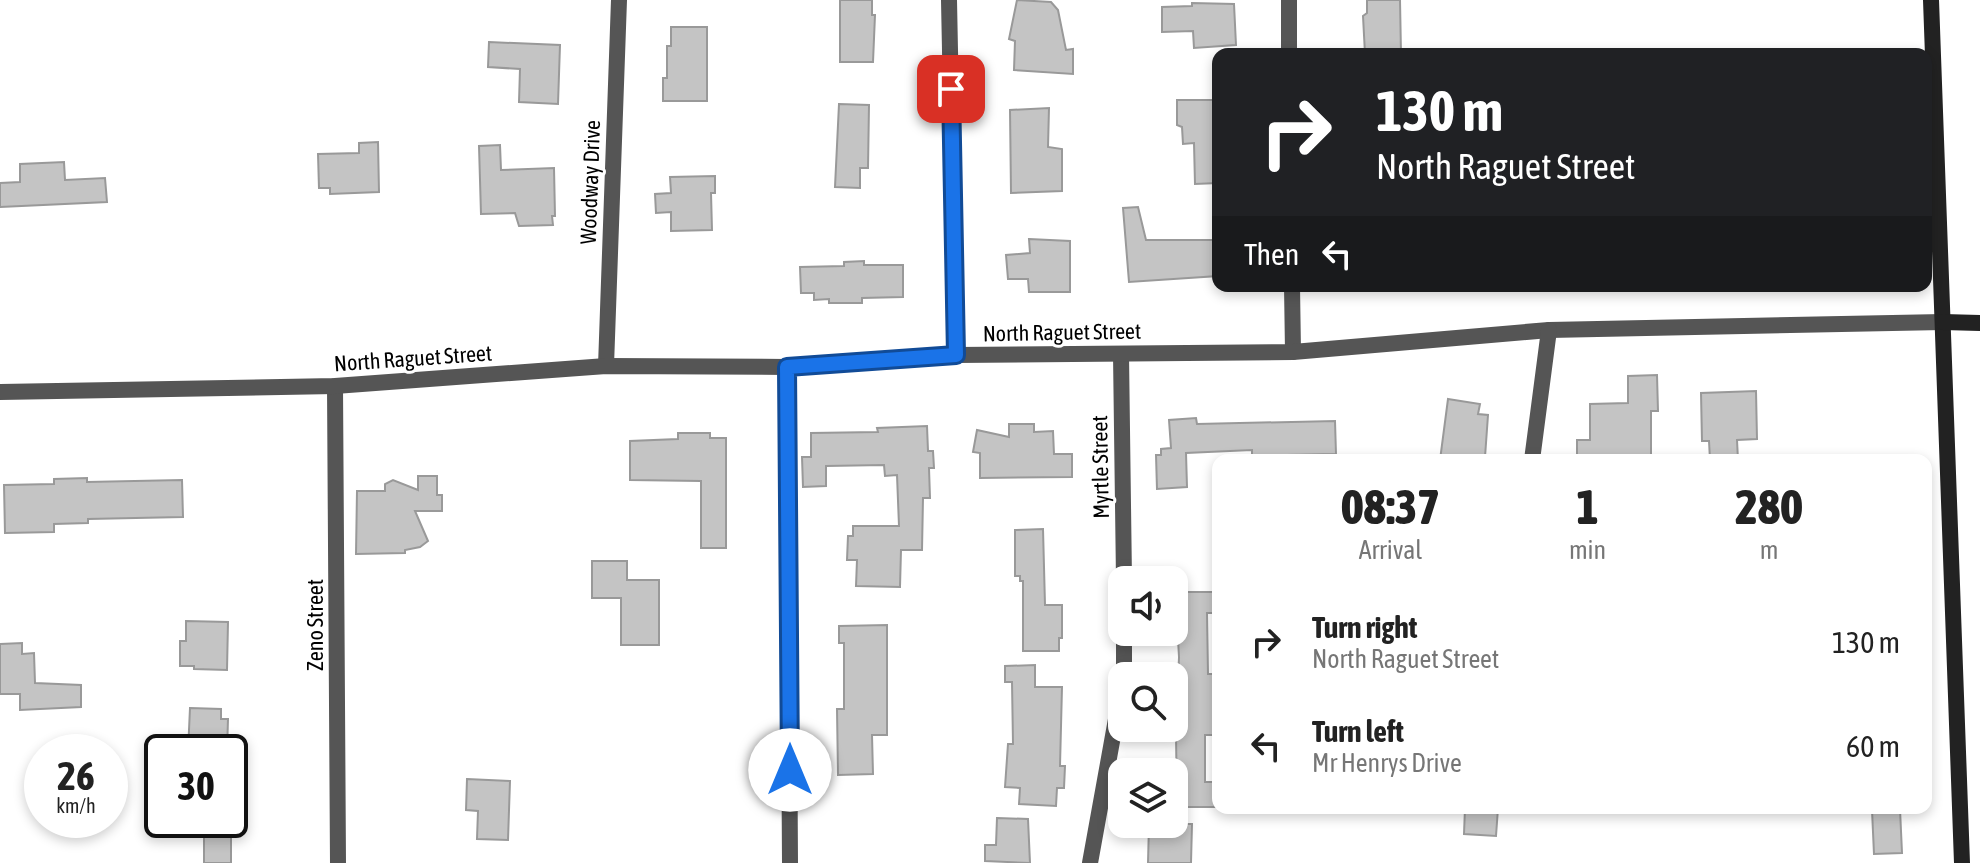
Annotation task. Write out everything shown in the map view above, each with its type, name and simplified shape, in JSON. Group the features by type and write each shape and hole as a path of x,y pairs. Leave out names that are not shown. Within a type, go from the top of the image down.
{"main road":[{"path":"1931,0 1962,863"},
{"name":"North Raguet Street","path":"1943,322 1980,323"}],"street":[{"name":"Woodway Drive","path":"606,366 619,0"},
{"path":"949,0 956,355"},
{"path":"1289,0 1289,48"},
{"path":"1292,292 1293,352"},
{"name":"North Raguet Street","path":"0,392 335,386 606,366 787,367 956,355 1293,352 1549,330 1943,322"},
{"path":"1533,454 1549,330"},
{"name":"Myrtle Street","path":"1121,354 1124,566"},
{"path":"787,367 790,863"},
{"name":"Zeno Street","path":"335,386 338,863"},
{"path":"1090,863 1112,742"}],"building":[{"path":"840,0 872,0 872,15 875,15 873,62 840,62"},
{"path":"1017,0 1051,2 1058,10 1066,50 1073,49 1073,74 1014,70 1015,41 1009,39"},
{"path":"1367,0 1400,0 1401,48 1365,48 1363,16 1367,13"},
{"path":"1192,3 1234,4 1236,45 1194,48 1193,31 1162,32 1162,7 1192,6"},
{"path":"671,27 707,27 707,101 663,101 663,78 667,78 667,46 671,46"},
{"path":"489,42 560,45 558,104 519,102 520,69 488,67"},
{"path":"1177,100 1212,100 1212,183 1195,184 1194,143 1183,144 1182,127 1177,125"},
{"path":"839,104 869,105 868,168 860,168 860,188 835,187"},
{"path":"1049,108 1048,147 1062,149 1062,191 1011,193 1010,110"},
{"path":"378,142 379,192 330,194 330,188 319,188 318,154 359,153 359,143"},
{"path":"500,145 501,170 554,168 553,225 519,226 515,213 481,214 479,146"},
{"path":"64,162 65,180 105,178 107,202 0,207 0,183 20,182 20,164"},
{"path":"715,176 715,193 711,193 712,230 671,231 671,212 656,213 655,194 671,193 670,177"},
{"path":"1138,207 1146,240 1212,240 1212,276 1129,282 1123,208"},
{"path":"1029,239 1070,241 1070,292 1029,292 1028,279 1008,279 1006,255 1030,253"},
{"path":"864,261 864,265 903,265 903,297 862,298 862,303 829,303 829,299 814,300 814,293 801,293 800,267 844,266 844,262"},
{"path":"1657,375 1658,411 1651,411 1651,454 1577,454 1577,440 1590,440 1590,404 1628,403 1628,376"},
{"path":"1756,391 1757,439 1737,440 1738,454 1710,454 1709,441 1702,441 1701,393"},
{"path":"1448,399 1480,404 1478,414 1488,415 1485,454 1441,454"},
{"path":"1196,418 1197,424 1335,421 1336,454 1252,454 1252,450 1186,453 1187,487 1157,489 1156,455 1161,455 1161,449 1171,448 1169,420"},
{"path":"1009,424 1034,424 1034,432 1053,431 1054,454 1072,454 1072,477 980,478 980,453 973,452 977,430 1009,437"},
{"path":"927,426 928,451 933,451 934,468 929,468 930,498 923,498 922,550 901,550 900,587 856,586 857,560 847,560 848,536 853,536 853,526 899,526 897,475 885,476 884,465 826,466 826,486 803,487 802,457 811,457 811,433 878,432 877,428"},
{"path":"678,433 710,433 710,438 726,438 726,548 701,548 701,481 630,480 630,441 678,439"},
{"path":"418,476 437,476 437,495 442,495 442,511 415,511 428,541 420,547 405,550 405,553 356,554 357,491 385,491 385,484 393,480 418,490"},
{"path":"87,478 87,482 182,480 183,517 88,519 88,523 54,524 54,532 5,533 4,485 54,484 54,479"},
{"path":"1043,529 1045,605 1062,605 1062,638 1059,638 1059,651 1023,651 1023,581 1020,581 1020,576 1015,576 1015,530"},
{"path":"592,561 627,561 627,580 659,580 659,645 621,645 621,598 592,598"},
{"path":"1188,592 1212,592 1212,613 1207,613 1208,674 1212,674 1212,735 1205,735 1205,782 1212,782 1212,807 1188,807 1188,758 1176,758 1176,742 1188,742 1188,662 1179,662 1178,646 1188,646"},
{"path":"186,621 228,622 227,670 180,666 180,641 186,641"},
{"path":"887,625 887,735 872,735 873,774 838,775 837,709 844,709 844,643 839,643 839,626"},
{"path":"22,643 22,654 34,653 35,683 81,685 81,707 20,710 20,694 0,694 0,644"},
{"path":"1035,665 1035,687 1062,687 1060,766 1065,766 1064,788 1057,788 1056,806 1019,804 1020,788 1005,787 1008,744 1013,744 1012,682 1005,682 1005,666"},
{"path":"190,708 221,709 221,719 228,719 228,734 189,734"},
{"path":"467,779 510,781 508,840 477,839 478,811 466,810"},
{"path":"1465,814 1498,814 1496,836 1464,834"},
{"path":"1872,814 1900,814 1902,853 1874,854"},
{"path":"997,818 1028,819 1030,863 985,861 985,845 996,845"},
{"path":"1188,824 1192,824 1191,863 1148,863 1149,838 1188,838"},
{"path":"204,838 231,838 231,863 204,863"}],"route":[{"path":"790,770 787,367 956,355 951,89"}]}
